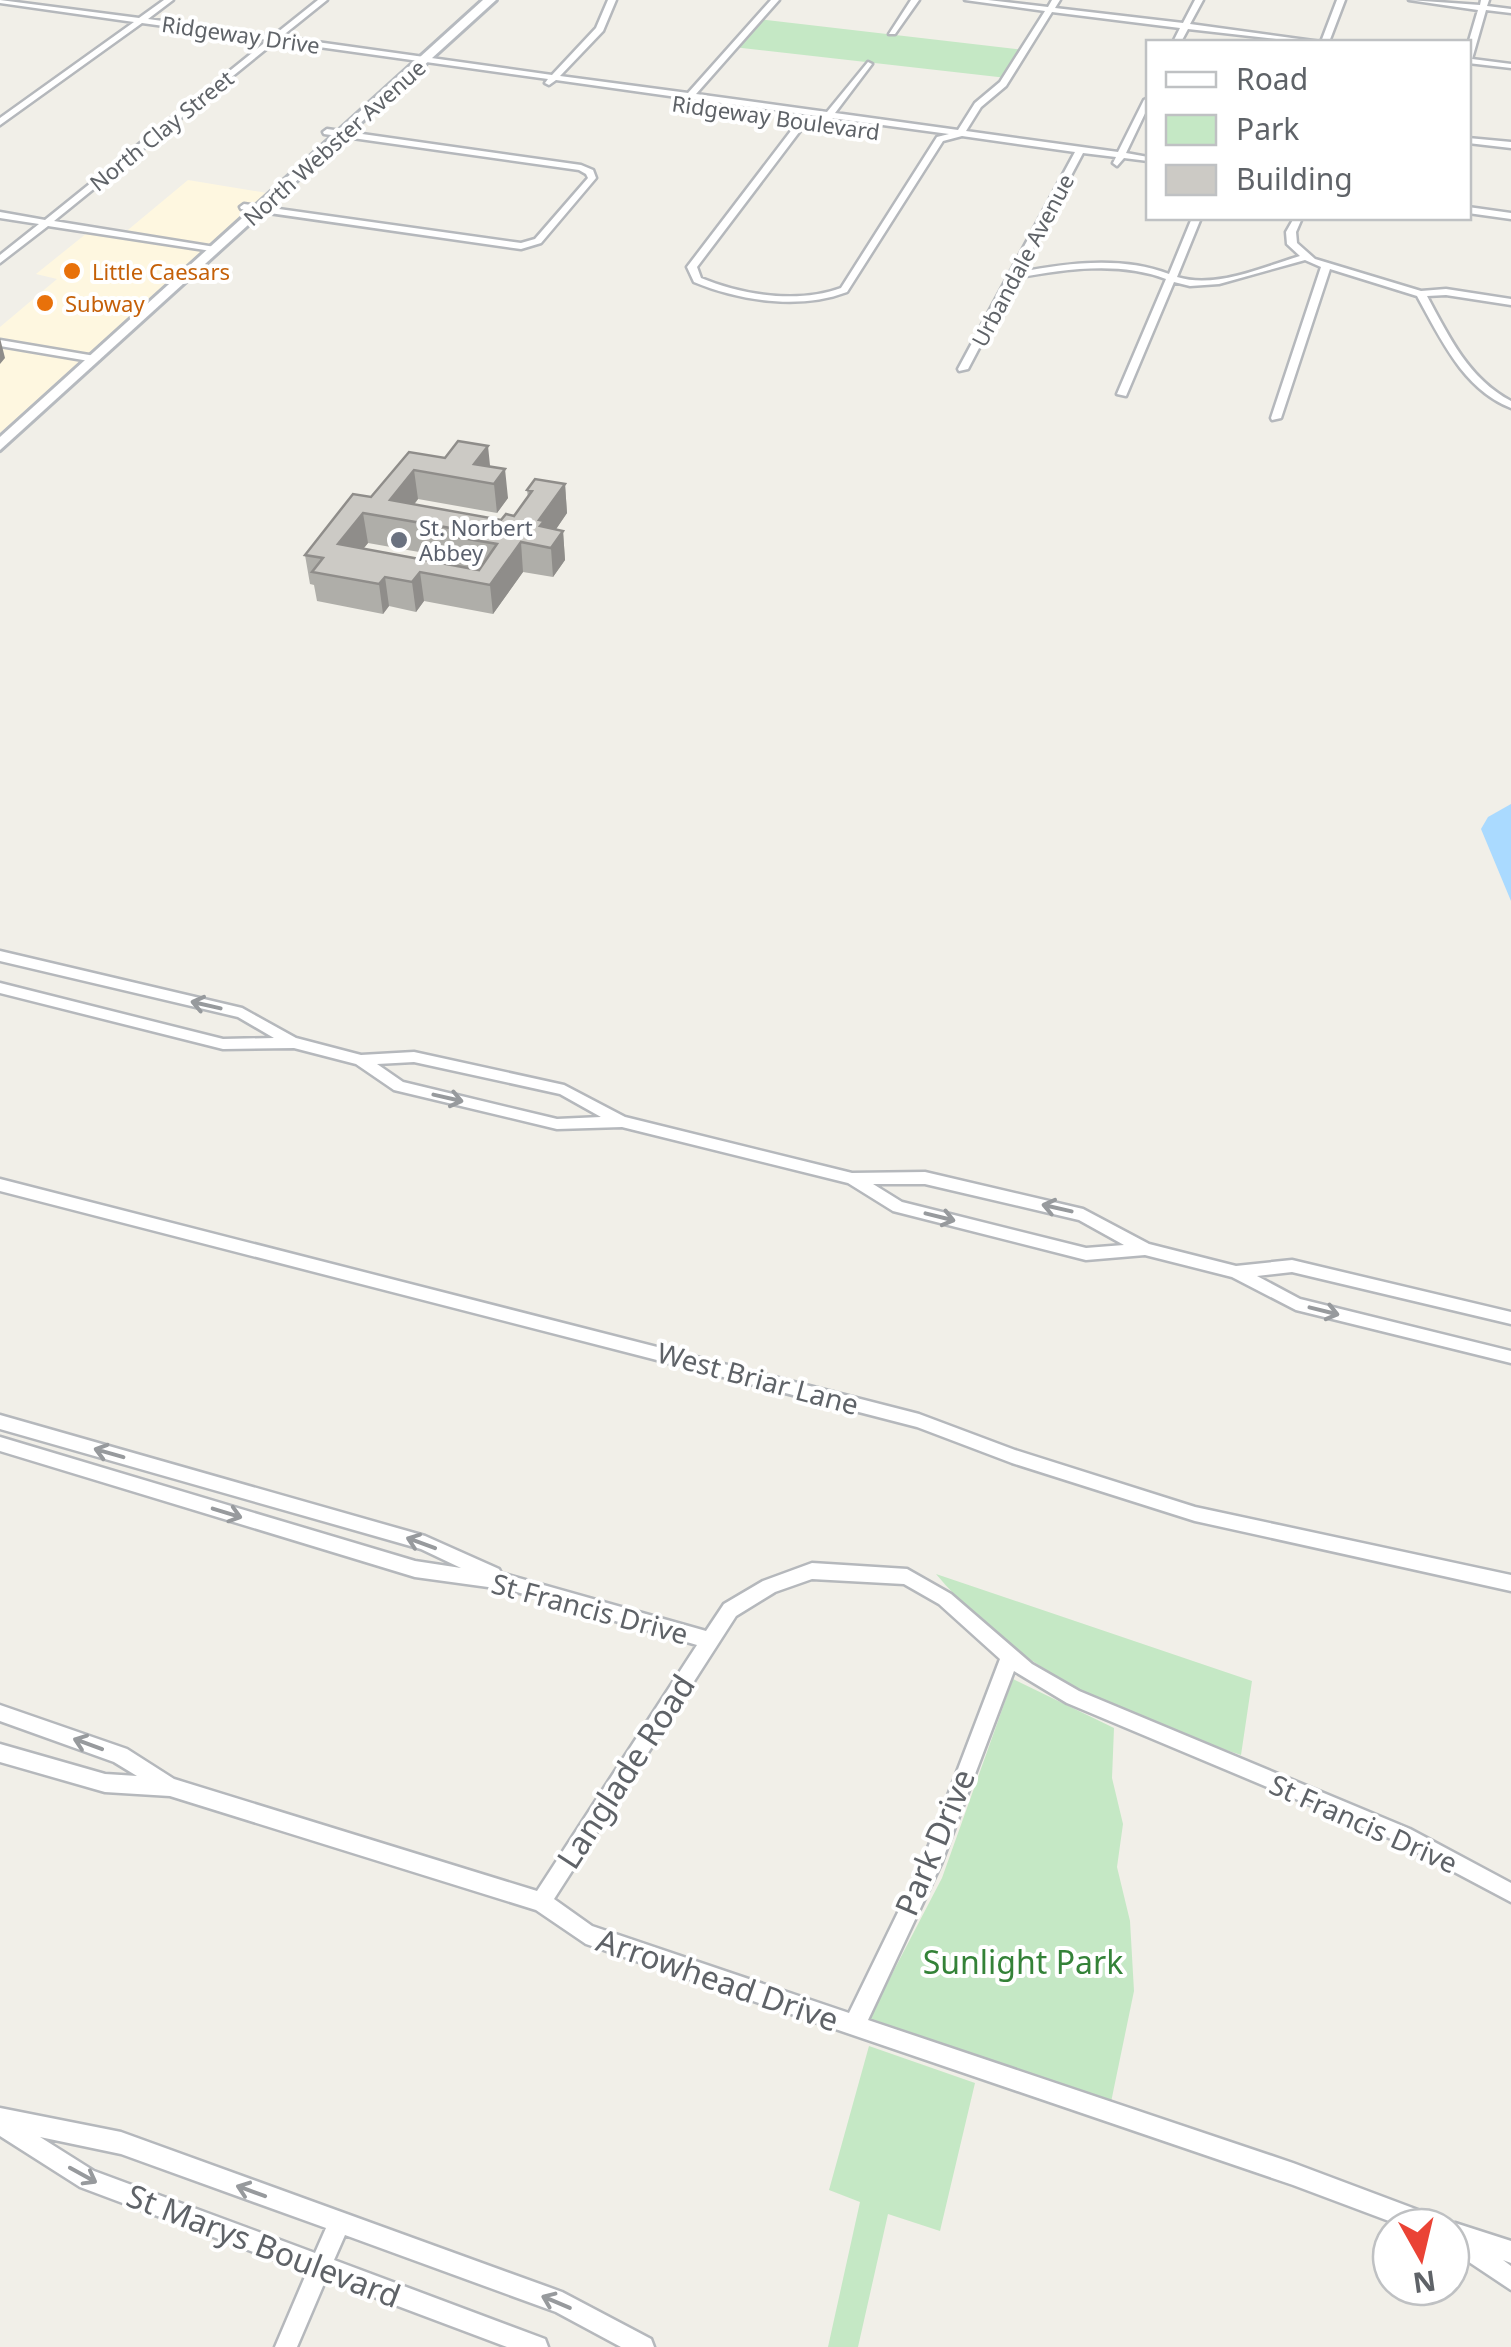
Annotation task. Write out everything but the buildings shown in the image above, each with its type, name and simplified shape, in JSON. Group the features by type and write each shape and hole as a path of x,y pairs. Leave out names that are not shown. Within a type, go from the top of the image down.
{"main road":[{"name":"North Webster Avenue","path":"0,445 260,209 476,0"},
{"name":"North Webster Avenue","path":"413,62 490,0"},
{"name":"North Webster Avenue","path":"0,425 244,206 335,133"}],"street":[{"path":"0,122 169,0"},
{"name":"North Clay Street","path":"0,260 322,0"},
{"path":"549,83 600,29 612,0"},
{"path":"686,101 775,0"},
{"path":"892,32 915,0"},
{"path":"969,0 1300,40"},
{"path":"868,64 829,116 803,121 692,267 697,280 720,288 814,300 844,290 940,139 960,134 978,105 1003,84 1056,0"},
{"path":"1178,40 1198,0"},
{"path":"1326,40 1342,0"},
{"path":"1414,0 1483,4 1511,12"},
{"name":"Ridgeway Drive","path":"0,1 363,50 413,62"},
{"path":"0,12 18,2"},
{"path":"1471,49 1483,4"},
{"path":"1471,60 1511,66"},
{"name":"Ridgeway Boulevard","path":"413,62 549,83 960,134 1078,154"},
{"name":"Ridgeway Boulevard","path":"686,101 940,139 1146,159"},
{"path":"1119,159 1146,104"},
{"path":"244,206 514,246 538,241 592,178 586,170 335,133"},
{"path":"1471,140 1511,146"},
{"name":"Urbandale Avenue","path":"963,369 1078,154"},
{"name":"Ridgeway Boulevard","path":"1119,159 1146,167"},
{"path":"1471,202 1511,207"},
{"path":"1471,210 1511,216"},
{"path":"0,215 215,250"},
{"path":"1122,394 1197,220"},
{"path":"1297,220 1291,238 1305,257 1326,266 1421,294 1446,292 1511,302"},
{"path":"1013,276 1088,266 1137,268 1188,283 1214,281 1305,257"},
{"path":"1276,418 1326,266"},
{"path":"1421,294 1458,360 1490,393 1511,405"},
{"path":"0,343 94,359"},
{"path":"0,956 242,1013 294,1044"},
{"path":"0,988 223,1044 294,1044 361,1060 414,1057 564,1090 622,1122 852,1179 924,1178 1066,1210 1144,1248 1236,1272 1296,1304 1511,1357"},
{"path":"361,1060 398,1086 557,1124 622,1122"},
{"path":"852,1179 898,1207 1086,1254 1144,1248"},
{"name":"West Briar Lane","path":"0,1185 918,1421 1012,1456 1195,1514 1408,1557 1511,1583"},
{"path":"1236,1272 1292,1266 1511,1318"},
{"path":"0,1422 425,1543 510,1582"},
{"name":"St Francis Drive","path":"0,1444 415,1569 510,1582 708,1640 730,1610 769,1586 812,1572 907,1577 945,1599 1010,1656 1073,1698 1403,1835 1511,1893"},
{"name":"Langlade Road","path":"542,1902 708,1640"},
{"name":"Park Drive","path":"854,2026 931,1864 1010,1656"},
{"path":"0,1713 120,1755 170,1787"},
{"name":"Arrowhead Drive","path":"0,1752 105,1783 170,1787 542,1902 586,1934 1381,2207"},
{"path":"0,2121 121,2143 562,2303 643,2347"},
{"name":"St Marys Boulevard","path":"0,2121 88,2179 537,2347"},
{"path":"286,2347 340,2222"},
{"path":"1471,2241 1511,2252"},
{"path":"1471,2250 1511,2280"}],"shaded area":[{"path":"188,180 267,193 0,433 0,327 57,279 36,274 92,229 123,234"}],"green space":[{"path":"758,19 1025,50 1007,78 733,47"},
{"path":"936,1574 1252,1681 1241,1755 1154,1724 1075,1687 1002,1639"},
{"name":"Sunlight Park","path":"1013,1679 1114,1728 1112,1778 1123,1824 1117,1867 1130,1921 1134,1991 1110,2107 867,2022 942,1878"},
{"path":"869,2046 975,2083 940,2231 888,2214 858,2347 828,2347 860,2202 829,2190"}],"water":[{"path":"1511,804 1511,901 1481,829 1488,817"}],"place":[{"name":"Little Caesars","path":"72,271"},
{"name":"Subway","path":"45,303"},
{"name":"St. Norbert Abbey","path":"399,540"}]}
